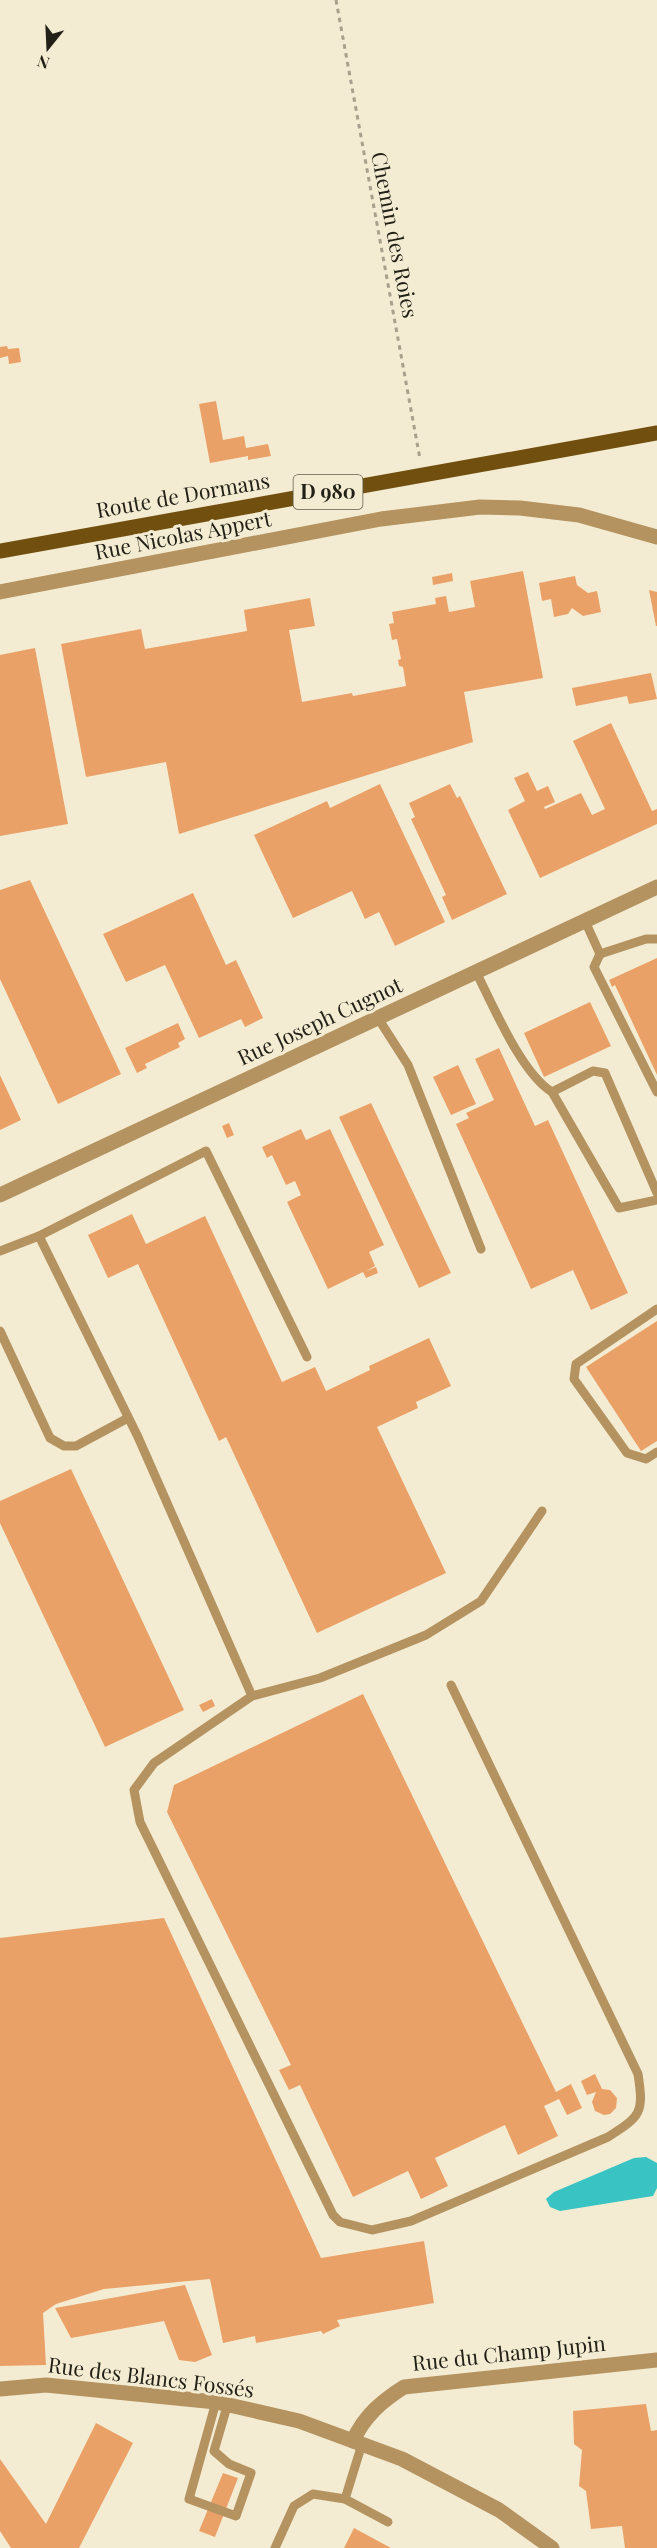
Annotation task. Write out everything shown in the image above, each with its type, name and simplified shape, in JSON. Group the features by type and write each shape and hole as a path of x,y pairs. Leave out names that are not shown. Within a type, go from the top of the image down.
{"main road":[{"name":"Route de Dormans","path":"0,551 657,433"}],"street":[{"name":"Rue Nicolas Appert","path":"0,592 381,519 480,507 563,513 657,537"},
{"name":"Rue Joseph Cugnot","path":"0,1195 657,887"},
{"name":"Rue du Champ Jupin","path":"358,2442 360,2425 374,2410 404,2386 657,2360"},
{"name":"Rue des Blancs Fossés","path":"0,2389 46,2385 222,2403 299,2421 402,2459 499,2510 552,2548"}],"lane":[{"path":"585,921 600,954"},
{"path":"657,939 645,939 600,954 594,967 657,1092"},
{"path":"476,972 524,1061 540,1085 552,1092 619,1208 657,1200"},
{"path":"378,1018 408,1065 481,1249"},
{"path":"552,1092 593,1071 605,1073 657,1193"},
{"path":"0,1251 39,1236 206,1151 307,1357"},
{"path":"39,1236 128,1418 252,1696"},
{"path":"657,1309 576,1364 573,1371 574,1379 627,1453 646,1459 657,1452"},
{"path":"0,1331 50,1438 64,1446 76,1446 128,1418"},
{"path":"451,1685 638,2074 642,2101 634,2121 608,2137 411,2221 372,2230 340,2222 333,2216 141,1822 134,1790 154,1763 252,1696 320,1678 426,1635 481,1600 542,1510"},
{"path":"222,2403 214,2451 229,2464 251,2473 236,2516 189,2499 222,2403"},
{"path":"345,2499 358,2442"},
{"path":"275,2548 294,2506 313,2494 345,2499 388,2522"}],"path":[{"name":"Chemin des Roies","path":"336,0 423,475"}],"water":[{"path":"646,2157 657,2163 657,2188 653,2196 560,2211 550,2207 546,2199 554,2192 634,2158"}],"building":[{"path":"7,346 8,349 19,348 21,362 9,364 8,356 0,358 0,347"},
{"path":"216,401 223,440 244,436 246,448 268,444 271,456 248,460 248,456 210,463 199,404"},
{"path":"523,571 543,678 464,692 473,742 179,834 166,762 86,777 61,644 141,629 145,649 247,631 244,610 310,598 315,626 289,630 302,702 352,693 353,696 406,686 403,667 399,666 398,660 401,659 397,639 392,640 389,624 394,623 392,612 436,604 435,598 446,596 449,612 475,607 470,581"},
{"path":"452,573 453,581 433,585 432,577"},
{"path":"575,576 577,585 588,593 597,591 601,612 583,616 572,608 568,614 554,617 551,599 542,601 539,583"},
{"path":"649,590 657,592 657,626 656,626"},
{"path":"35,648 68,824 0,836 0,655"},
{"path":"651,673 657,699 629,704 627,696 576,706 572,688"},
{"path":"611,723 652,811 657,809 657,824 540,878 508,810 525,801 514,778 528,772 537,791 548,786 555,802 544,807 545,809 581,793 592,815 605,809 573,741"},
{"path":"380,784 445,922 395,946 379,912 365,919 352,891 293,918 254,835 327,801 330,808"},
{"path":"450,784 457,798 460,796 507,894 452,920 442,897 446,895 411,819 415,817 409,803"},
{"path":"30,880 121,1074 58,1104 0,979 0,890"},
{"path":"193,893 226,965 236,960 263,1018 245,1027 241,1019 199,1038 165,965 126,982 103,934"},
{"path":"657,958 657,1075 615,985 612,987 609,980"},
{"path":"590,1002 611,1046 544,1077 524,1033"},
{"path":"178,1023 185,1039 178,1043 180,1047 145,1064 147,1068 137,1073 125,1048"},
{"path":"499,1048 535,1126 548,1120 628,1293 591,1310 573,1270 531,1289 456,1124 469,1118 466,1113 494,1100 475,1059"},
{"path":"458,1065 476,1104 451,1115 433,1077"},
{"path":"0,1075 21,1120 0,1130"},
{"path":"371,1103 451,1273 419,1288 339,1117"},
{"path":"229,1123 234,1135 227,1138 222,1126"},
{"path":"301,1129 306,1140 330,1129 384,1245 369,1252 375,1266 366,1271 376,1267 378,1273 366,1278 363,1272 328,1289 287,1202 301,1195 295,1181 286,1185 272,1155 267,1158 262,1147"},
{"path":"132,1214 146,1244 205,1216 282,1382 315,1367 326,1391 370,1370 369,1366 429,1338 451,1386 416,1402 418,1408 377,1427 446,1573 317,1633 226,1437 219,1441 138,1264 108,1278 88,1235"},
{"path":"657,1321 657,1441 641,1451 586,1367"},
{"path":"71,1469 184,1710 105,1747 0,1523 0,1501"},
{"path":"363,1694 556,2092 571,2084 582,2108 567,2115 559,2099 544,2106 558,2136 518,2155 505,2125 435,2158 448,2186 421,2199 408,2171 353,2197 300,2085 289,2090 279,2070 291,2065 167,1812 174,1785"},
{"path":"212,1699 215,1706 203,1712 199,1705"},
{"path":"164,1918 321,2258 424,2241 434,2303 337,2320 340,2326 323,2334 321,2331 256,2343 255,2336 223,2343 210,2279 104,2289 56,2304 43,2313 46,2365 0,2366 0,1938"},
{"path":"595,2074 602,2089 610,2090 617,2098 616,2108 610,2114 604,2115 595,2111 592,2102 596,2092 587,2095 581,2081"},
{"path":"185,2285 212,2355 195,2362 179,2360 164,2321 71,2338 55,2308"},
{"path":"646,2404 651,2431 657,2430 657,2548 625,2548 622,2526 591,2529 586,2491 579,2486 582,2450 574,2444 573,2411"},
{"path":"96,2423 133,2443 79,2548 11,2548 0,2531 0,2459 46,2524"},
{"path":"223,2473 238,2478 215,2537 199,2531"},
{"path":"354,2528 391,2548 344,2548"}]}
